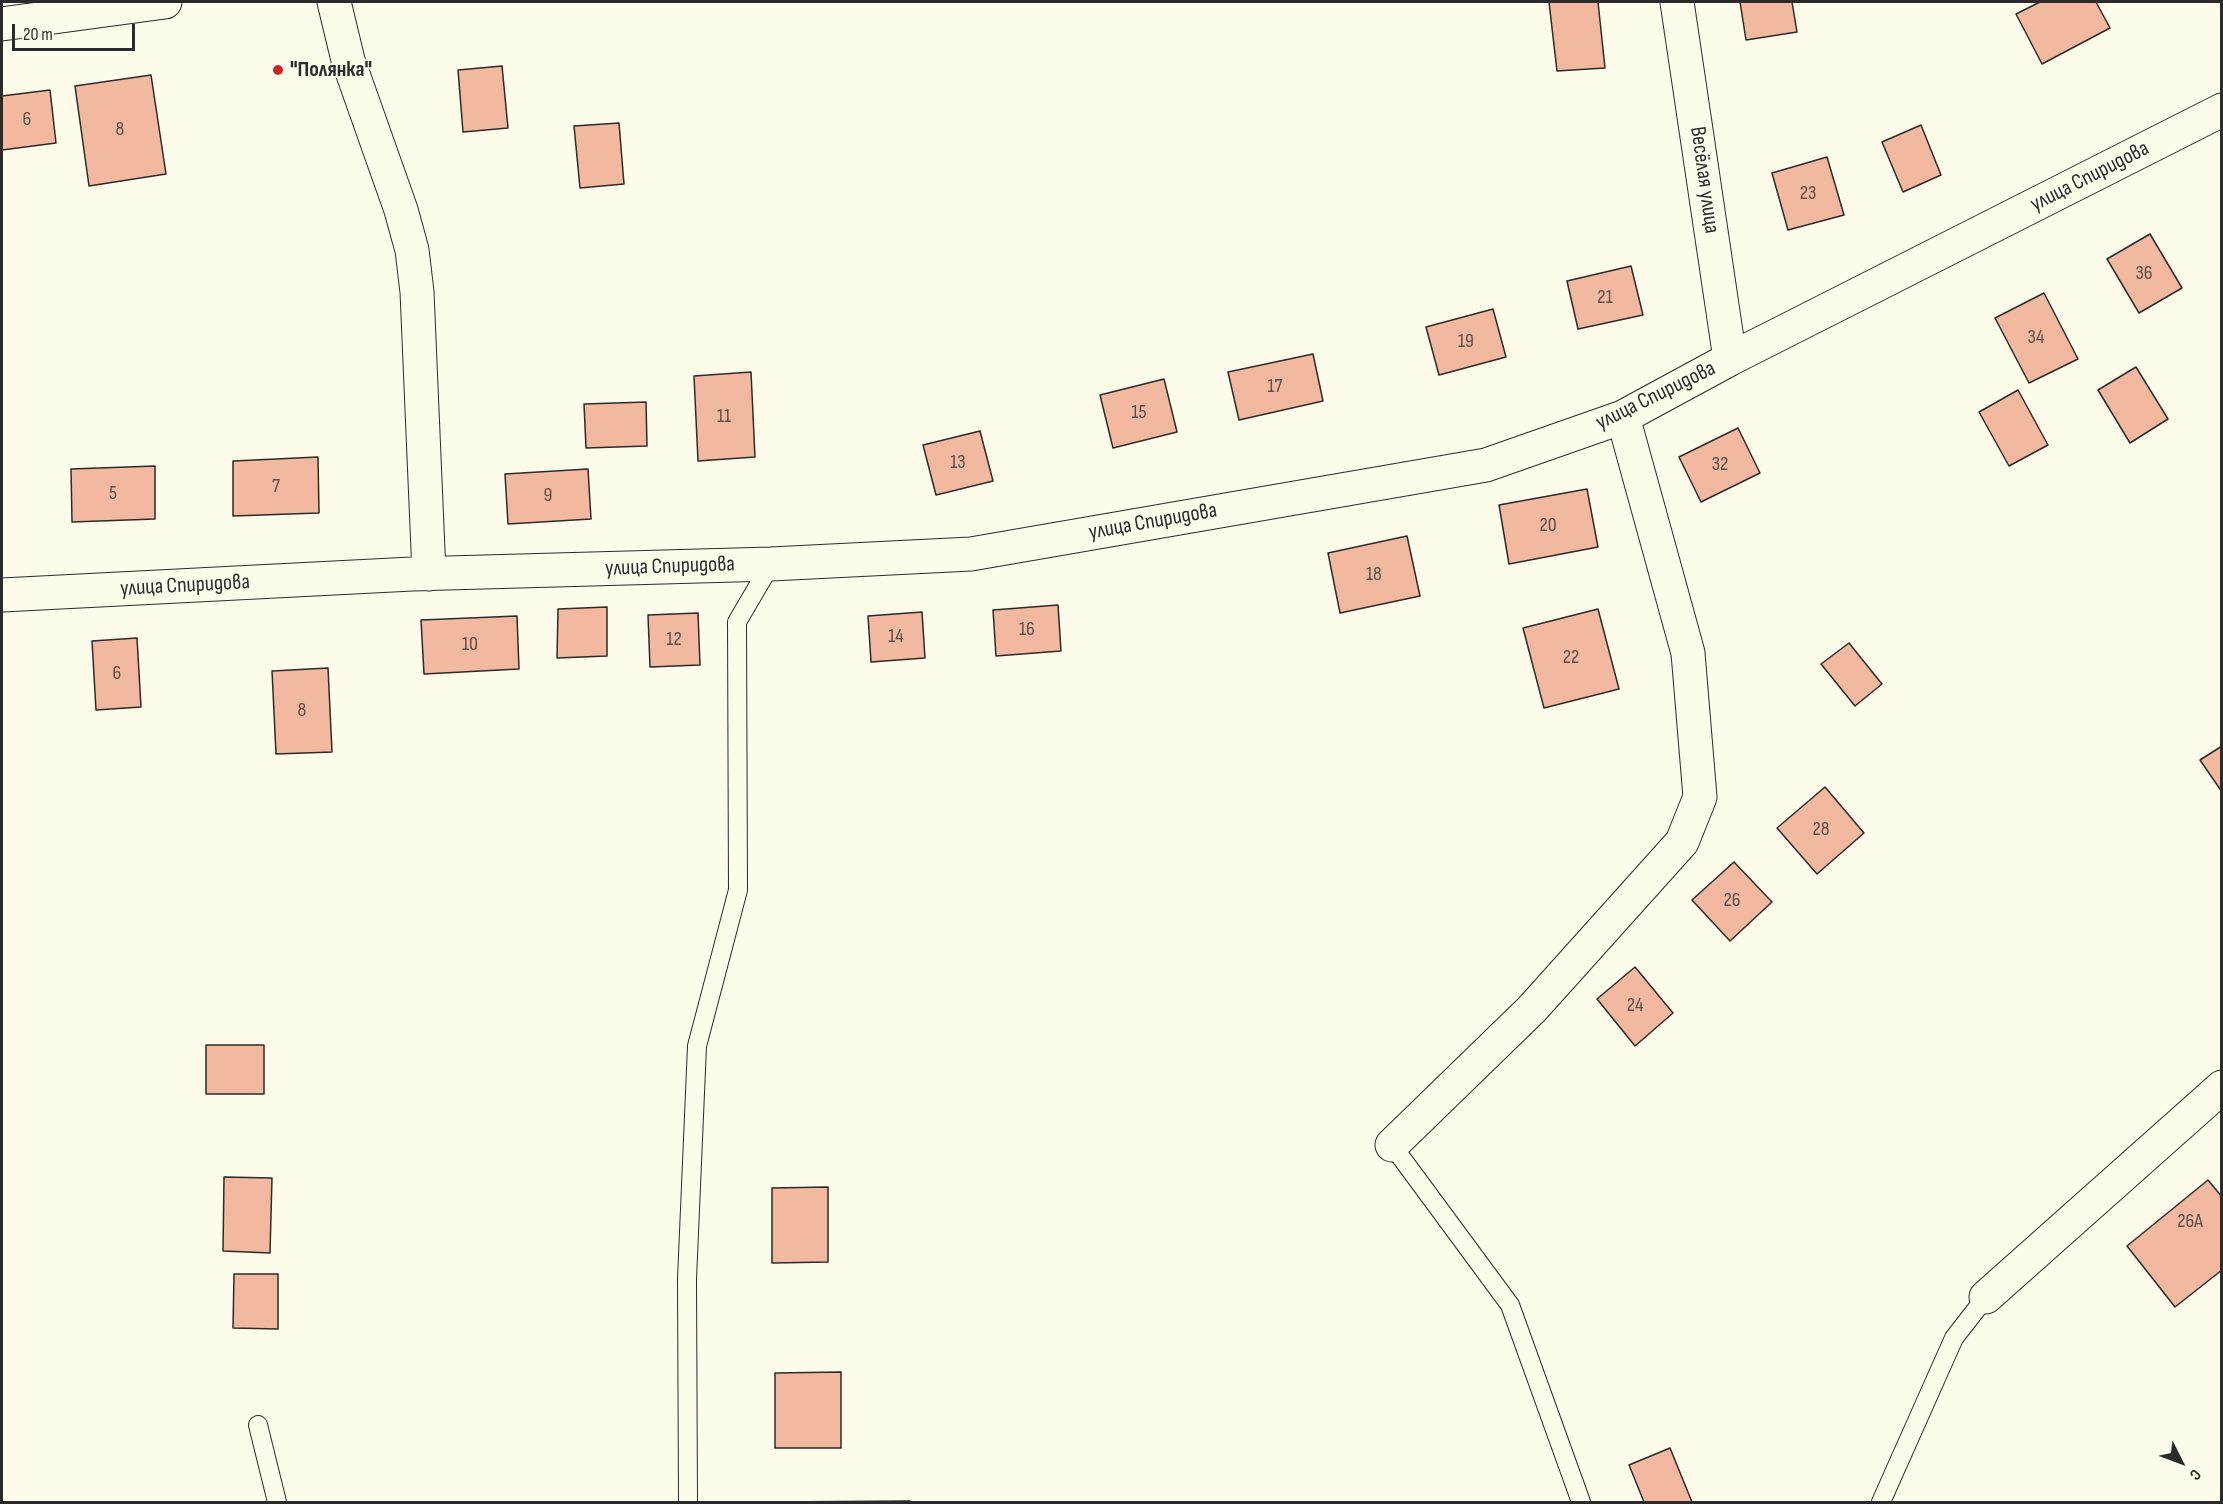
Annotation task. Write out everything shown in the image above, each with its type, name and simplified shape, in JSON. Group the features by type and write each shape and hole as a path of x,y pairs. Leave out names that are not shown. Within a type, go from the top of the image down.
{"street":[{"path":"2,24 165,2"},
{"path":"334,2 348,60 401,210 412,250 417,292 429,574"},
{"name":"Весёлая улица","path":"1677,2 1730,359"},
{"name":"улица Спиридова","path":"2,595 429,574 771,564 983,552 1486,465 1623,417 1730,359 2222,110"},
{"path":"1392,1145 1532,1009 1682,842 1700,797 1688,653 1623,417"},
{"path":"1986,1297 2222,1087"}],"lane":[{"path":"688,1503 687,1279 697,1046 738,890 736,622 771,564"},
{"path":"1392,1145 1510,1305 1581,1503"},
{"path":"1881,1503 1954,1338 1986,1297"},
{"path":"258,1425 277,1503"}],"building":[{"path":"1549,2 1598,2 1605,68 1557,71"},
{"path":"1740,2 1792,2 1797,32 1746,40"},
{"path":"2040,2 2096,2 2110,28 2042,64 2016,14"},
{"path":"502,66 508,128 463,132 458,70"},
{"path":"151,75 166,174 89,186 75,86"},
{"path":"50,90 56,143 2,150 2,96"},
{"path":"619,123 624,184 580,188 574,126"},
{"path":"1921,125 1941,175 1903,192 1882,142"},
{"path":"1827,157 1844,215 1788,230 1772,173"},
{"path":"2150,234 2182,288 2139,313 2107,259"},
{"path":"1631,266 1643,315 1578,329 1567,281"},
{"path":"2044,293 2078,359 2029,383 1995,318"},
{"path":"1493,309 1506,357 1439,375 1426,327"},
{"path":"1313,354 1323,401 1239,420 1228,372"},
{"path":"2136,367 2168,419 2130,443 2098,390"},
{"path":"751,372 755,457 698,461 694,376"},
{"path":"1164,379 1177,432 1113,448 1100,395"},
{"path":"2018,390 2048,445 2009,466 1979,412"},
{"path":"646,402 647,446 586,448 584,404"},
{"path":"1738,428 1760,473 1701,502 1679,457"},
{"path":"980,431 993,481 936,495 923,445"},
{"path":"318,457 319,513 233,516 233,461"},
{"path":"155,466 155,519 72,522 71,469"},
{"path":"588,469 591,519 508,524 505,474"},
{"path":"1587,489 1598,547 1509,564 1499,505"},
{"path":"1407,536 1420,596 1340,613 1328,553"},
{"path":"1058,605 1061,651 996,656 993,610"},
{"path":"607,607 607,656 557,658 558,609"},
{"path":"1598,609 1619,689 1544,708 1523,628"},
{"path":"922,612 925,658 871,662 868,616"},
{"path":"698,613 700,665 650,667 648,615"},
{"path":"517,616 519,669 424,674 421,620"},
{"path":"137,638 141,707 96,710 92,641"},
{"path":"1849,643 1882,684 1855,706 1821,664"},
{"path":"328,668 332,752 276,754 272,671"},
{"path":"2222,746 2222,792 2200,760"},
{"path":"1825,787 1864,833 1817,874 1777,828"},
{"path":"1734,862 1772,902 1730,941 1692,900"},
{"path":"1635,967 1673,1013 1635,1046 1597,999"},
{"path":"206,1045 264,1045 264,1094 206,1094"},
{"path":"224,1177 272,1178 270,1253 223,1251"},
{"path":"2208,1180 2222,1197 2222,1270 2175,1307 2127,1246"},
{"path":"828,1187 828,1262 772,1263 772,1188"},
{"path":"234,1274 278,1274 278,1329 233,1328"},
{"path":"841,1372 841,1448 775,1448 775,1373"},
{"path":"1670,1448 1692,1502 1644,1502 1629,1465"},
{"path":"910,1501 910,1502 773,1502"}],"place":[{"name":"\"Полянка\"","path":"278,70"}]}
